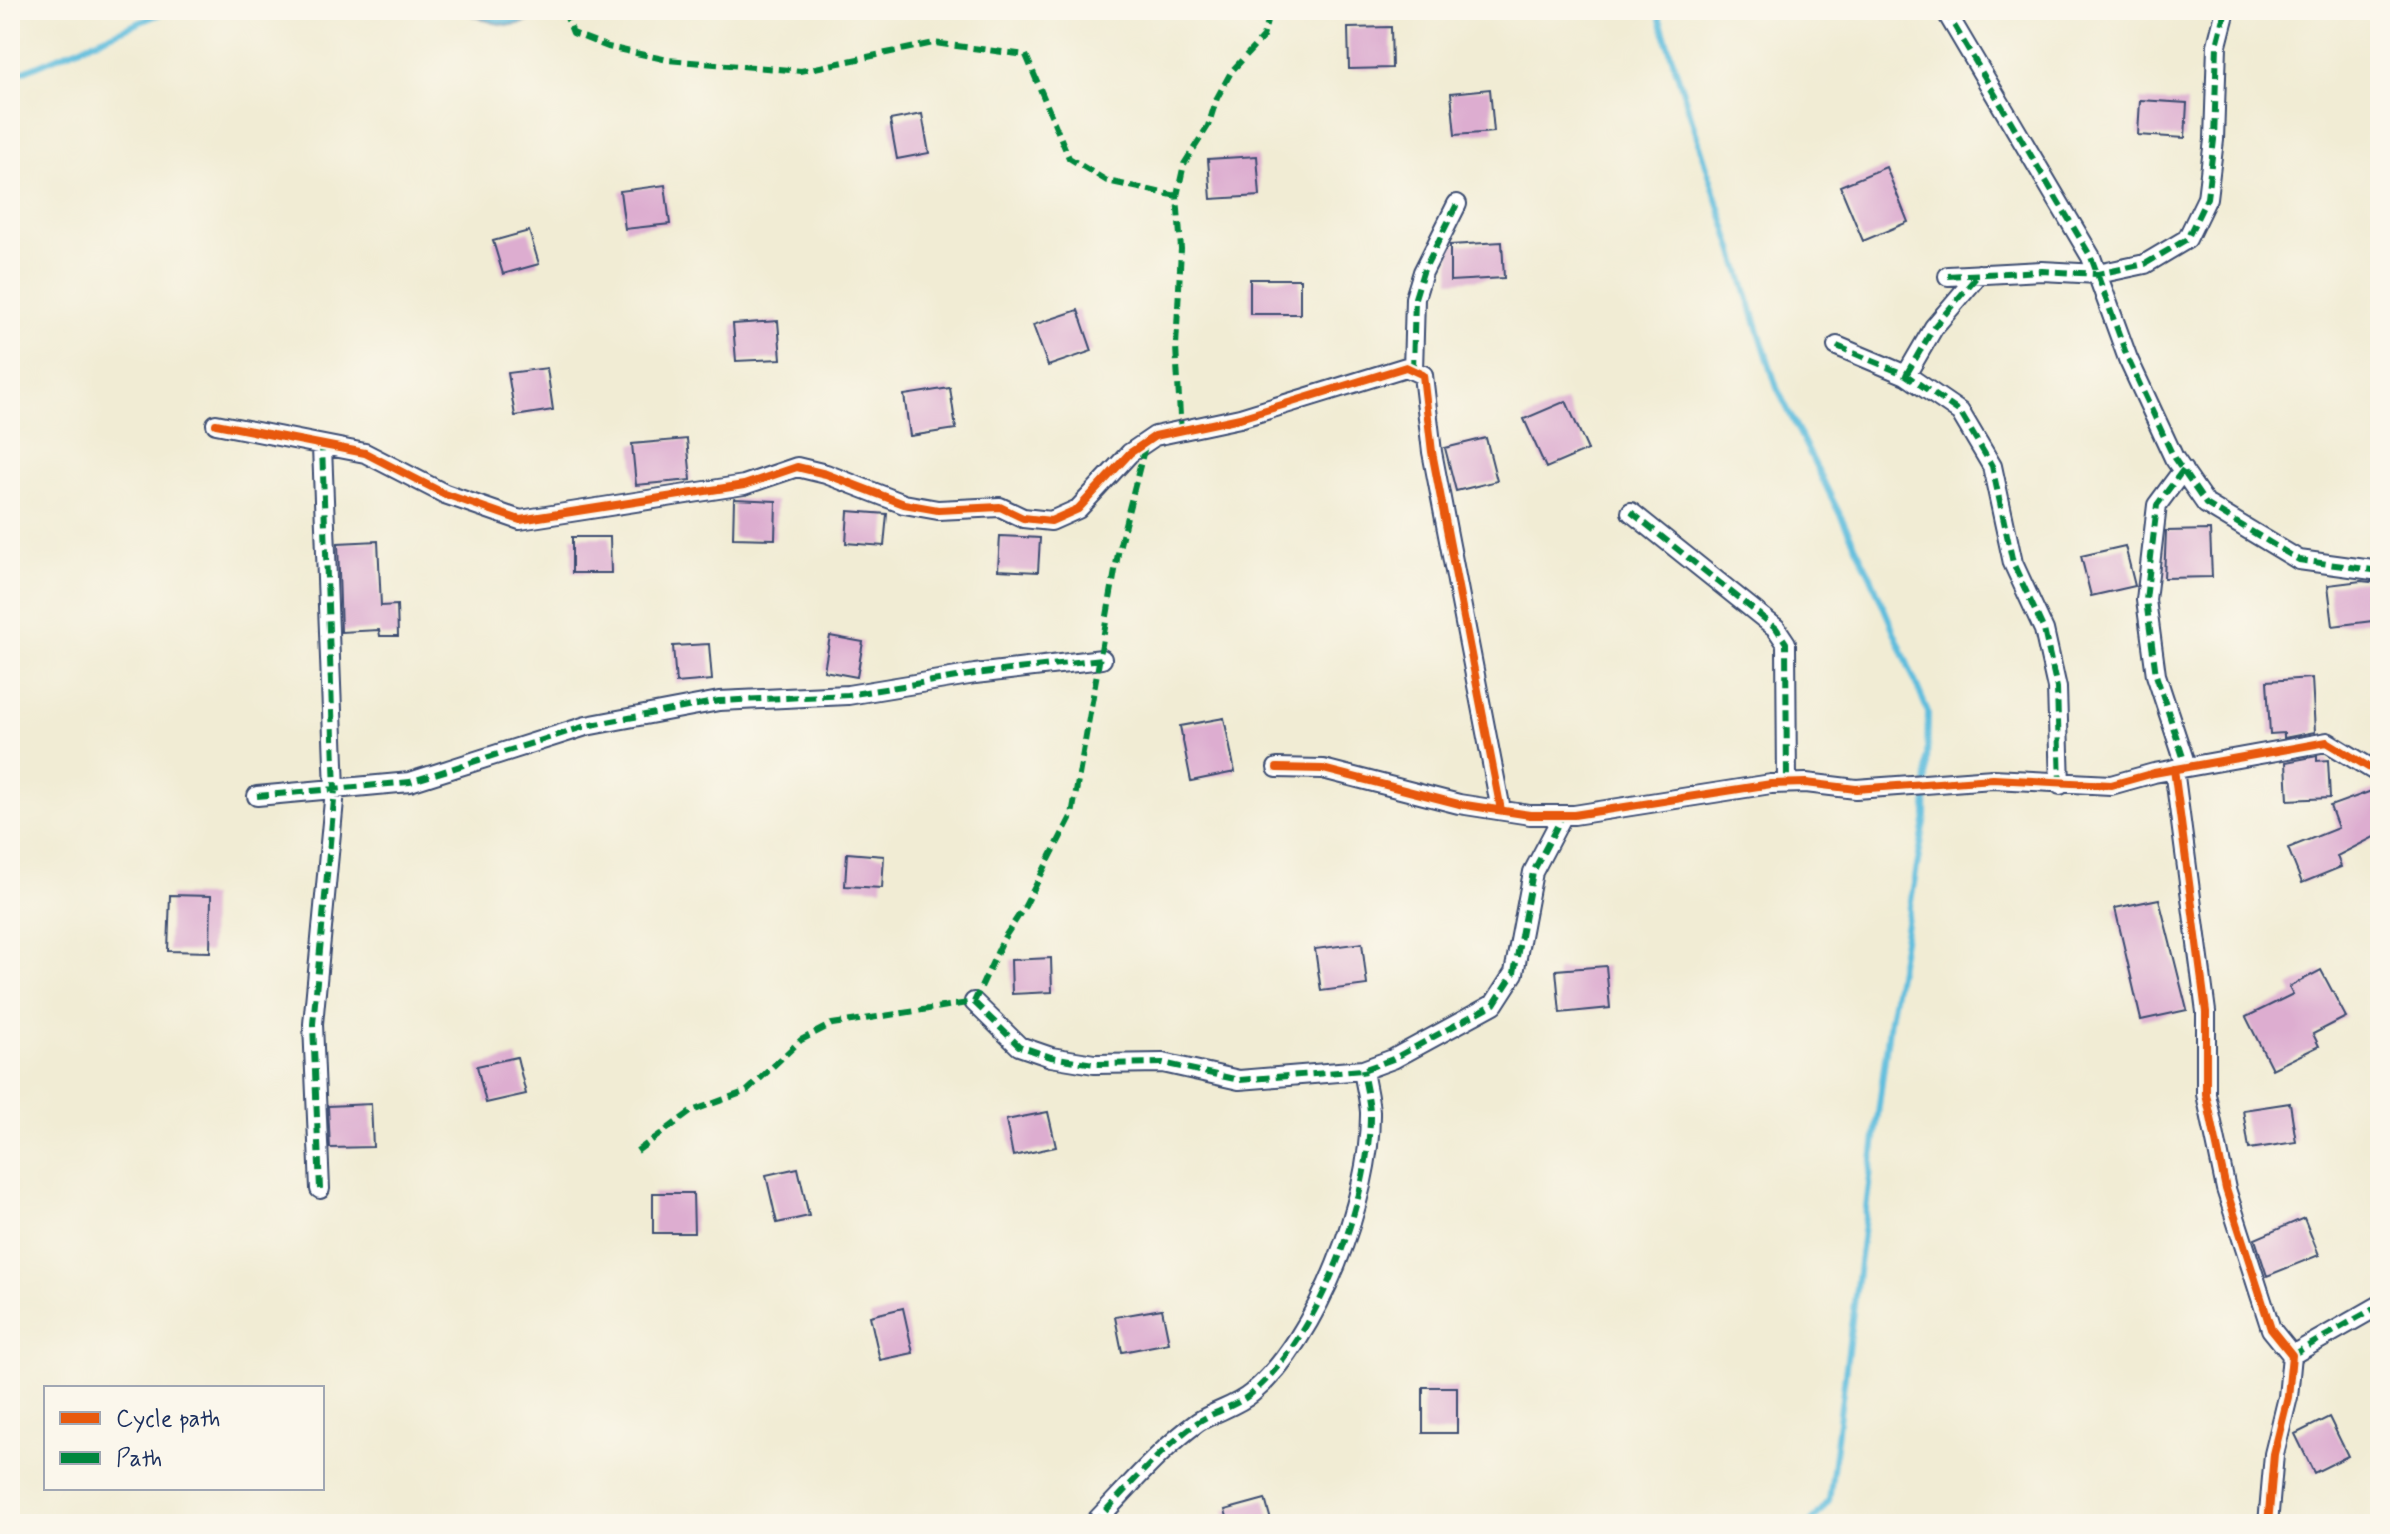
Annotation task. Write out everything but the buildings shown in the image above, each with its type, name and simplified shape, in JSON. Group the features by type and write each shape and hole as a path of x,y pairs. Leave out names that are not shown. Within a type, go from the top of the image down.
{"street":[{"path":"1945,10 2091,257 2128,359 2183,470 2206,504 2299,560 2380,571"},
{"path":"1948,276 2098,274 2145,264 2187,239 2207,198 2214,140 2217,45 2226,10"},
{"path":"1413,370 1415,298 1423,272 1457,204"},
{"path":"1906,375 1934,327 1979,274"},
{"path":"1837,346 1906,375 1960,412 1992,466 2013,563 2044,630 2057,688 2060,785"},
{"path":"216,424 365,453 445,494 520,520 744,485 797,467 826,474 904,504 938,510 1000,507 1023,518 1051,521 1078,509 1130,453 1155,436 1240,418 1394,368 1406,367 1423,375 1432,452 1501,810"},
{"path":"320,1189 313,1024 335,790 322,447"},
{"path":"2183,470 2157,505 2146,600 2156,675 2180,768 2206,1012 2206,1094 2226,1189 2271,1329 2292,1355 2288,1397 2274,1454 2268,1524"},
{"path":"1631,512 1776,628 1786,643 1787,783"},
{"path":"257,796 410,782 586,726 719,701 848,695 975,674 1102,659"},
{"path":"1277,768 1323,769 1403,791 1501,810 1563,815 1641,807 1714,791 1787,783 1856,789 1993,779 2060,785 2111,785 2180,768 2327,742 2380,774"},
{"path":"974,1002 1019,1046 1051,1057 1094,1064 1163,1063 1239,1080 1363,1070 1393,1059 1494,1004 1514,973 1533,872 1563,815"},
{"path":"1093,1524 1199,1422 1250,1395 1288,1356 1318,1305 1354,1212 1369,1123 1363,1070"},
{"path":"2292,1355 2380,1305"}],"water":[{"path":"459,10 543,10 542,15 511,25 491,22"}],"waterway":[{"path":"10,77 169,10"},
{"path":"1657,10 1777,388 1871,577 1928,712 1926,816 1890,1019 1829,1501 1810,1524"}],"marked path":[{"path":"564,10 573,33 608,47 668,60 801,71 934,43 1026,55 1069,158 1107,181 1177,196"},
{"path":"1181,433 1176,347 1181,249 1177,196 1184,164 1208,126 1217,98 1231,72 1263,37 1270,10"},
{"path":"1945,10 2091,257 2128,359 2174,458 2206,504 2299,560 2380,571"},
{"path":"1948,276 2042,271 2098,274 2145,264 2187,239 2207,198 2214,140 2217,45 2226,10"},
{"path":"1413,370 1415,298 1423,272 1457,204"},
{"path":"1906,375 1934,327 1979,274"},
{"path":"1837,346 1906,375 1960,412 1992,466 2013,563 2044,630 2057,688 2060,785"},
{"path":"637,1151 692,1111 747,1091 801,1040 832,1024 974,1002 1004,938 1025,906 1072,815 1119,548 1146,442"},
{"path":"320,1189 313,1024 335,790 322,447"},
{"path":"2183,470 2157,505 2146,600 2156,675 2186,766"},
{"path":"1631,512 1776,628 1786,643 1787,783"},
{"path":"257,796 410,782 586,726 719,701 848,695 975,674 1102,659"},
{"path":"974,1002 1019,1046 1051,1057 1094,1064 1163,1063 1239,1080 1363,1070 1393,1059 1494,1004 1514,973 1533,872 1563,815"},
{"path":"1093,1524 1184,1433 1252,1393 1276,1369 1319,1303 1351,1224 1368,1147 1370,1112 1363,1070"},
{"path":"2292,1355 2380,1305"}],"cycle path":[{"path":"216,424 365,453 445,494 520,520 744,485 797,467 826,474 904,504 938,510 1000,507 1023,518 1051,521 1078,509 1130,453 1155,436 1240,418 1406,367 1423,375 1432,452 1501,810"},
{"path":"1277,768 1323,769 1459,804 1530,815 1574,815 1771,784 1806,783 1856,789 1993,779 2111,785 2154,773 2327,742 2380,774"},
{"path":"2174,769 2206,1012 2206,1094 2226,1189 2271,1329 2292,1355 2288,1397 2274,1454 2268,1524"}]}
